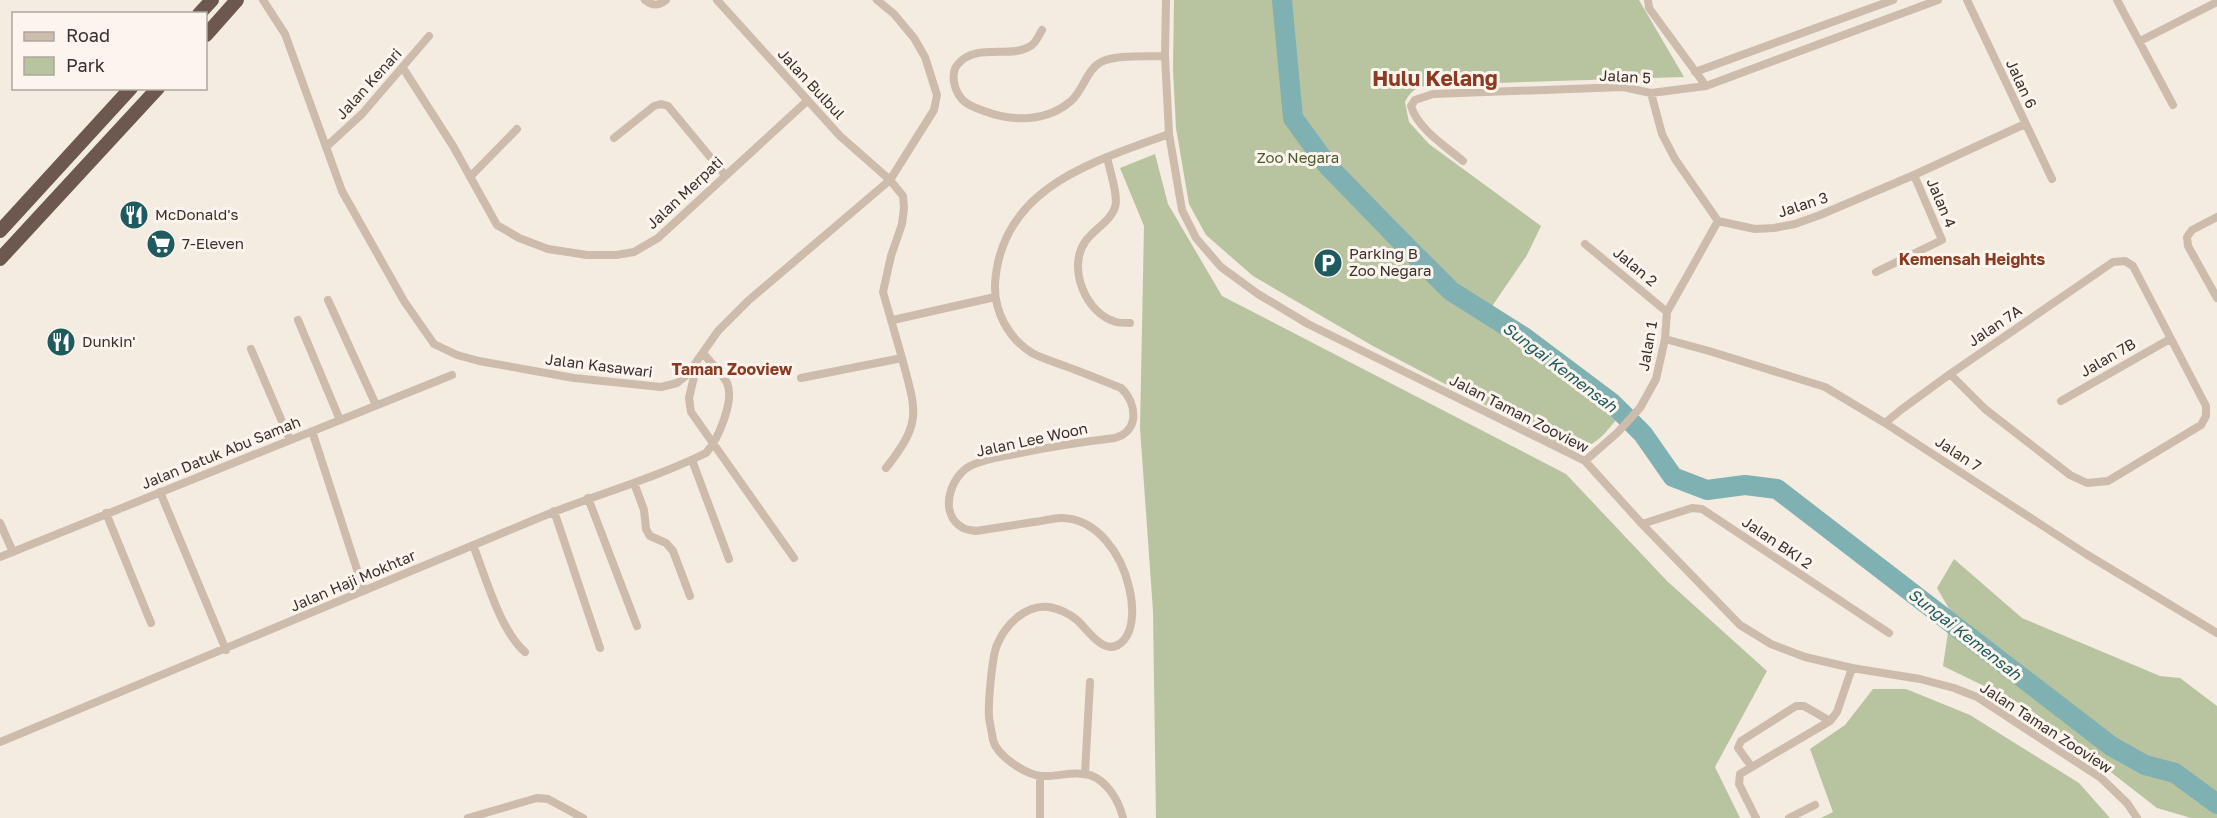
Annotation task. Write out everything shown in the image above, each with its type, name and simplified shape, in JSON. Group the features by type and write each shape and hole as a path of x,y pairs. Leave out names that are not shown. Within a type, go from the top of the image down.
{"highway":[{"path":"202,12 212,0"},
{"path":"207,34 237,0"},
{"path":"0,231 130,90"},
{"path":"0,259 156,90"}],"street":[{"name":"Jalan Kasawari","path":"263,0 285,34 342,190 404,301 434,344 457,355 479,361 574,378 661,387 677,383 687,375 718,331 749,300 890,180 934,110 937,95 932,74 914,38 894,14 877,0"},
{"path":"645,0 651,4 660,5 666,0"},
{"name":"Jalan Bulbul","path":"717,0 840,136 890,180"},
{"name":"Jalan Taman Zooview","path":"1166,0 1165,56 1169,134 1182,210 1196,238 1221,267 1258,294 1308,324 1585,460 1642,524 1740,625 1771,644 1797,654 1852,668 1920,679 1977,697 2101,778 2127,803 2137,818"},
{"path":"1648,0 1649,8 1706,86"},
{"path":"1695,72 1893,0"},
{"name":"Jalan 5","path":"1463,161 1423,126 1413,113 1411,106 1415,100 1433,94 1623,87 1651,93 1706,86 1938,0"},
{"name":"Jalan 6","path":"1967,0 2052,179"},
{"path":"2117,0 2173,105"},
{"path":"2140,41 2217,2"},
{"path":"1042,30 1034,44 1021,51 986,52 957,64 953,75 956,89 962,100 973,107 999,116 1041,117 1060,109 1073,100 1100,62 1113,58 1165,56"},
{"name":"Jalan Kenari","path":"326,147 355,121 429,36"},
{"name":"Jalan Merpati","path":"403,68 453,146 497,225 519,238 548,249 587,255 616,255 634,252 658,238 807,101"},
{"path":"1651,93 1662,134 1675,159 1718,221"},
{"path":"614,138 654,106 661,104 668,106 725,175"},
{"name":"Jalan 3","path":"1718,221 1755,229 1795,224 1914,175 2025,124"},
{"path":"470,177 517,129"},
{"name":"Jalan Lee Woon","path":"1085,773 1040,776 1009,762 994,744 989,717 996,647 1007,626 1021,614 1048,607 1063,611 1077,620 1103,646 1114,646 1122,642 1129,633 1132,601 1126,572 1113,550 1097,531 1081,522 1062,518 976,531 964,528 955,521 950,508 949,495 954,482 962,472 986,460 1058,445 1124,435 1130,429 1134,407 1130,396 1121,388 1032,353 1013,337 1001,318 995,297 996,270 1004,243 1020,213 1042,191 1073,172 1169,134"},
{"path":"1107,157 1117,204 1113,212 1084,242 1078,259 1078,275 1084,293 1094,308 1116,322 1130,323"},
{"name":"Jalan 4","path":"1876,272 1942,240 1914,175"},
{"path":"886,468 902,447 914,421 915,405 883,292 891,256 902,224 904,208 903,196 890,180"},
{"path":"2217,217 2192,230 2187,237 2188,246 2217,298"},
{"name":"Jalan 1","path":"1585,460 1617,433 1640,408 1656,379 1665,339 1667,312 1718,221"},
{"name":"Jalan 2","path":"1585,244 1667,312"},
{"name":"Jalan 7A","path":"1886,423 1950,374 2113,262 2126,261 2133,266 2170,339"},
{"path":"892,320 995,297"},
{"path":"328,300 376,405"},
{"path":"298,320 340,420"},
{"name":"Jalan 7","path":"1665,339 1825,387 1886,423 2085,554 2217,633"},
{"path":"1950,374 1985,409 2070,475 2087,483 2108,481 2201,425 2206,416 2206,406 2170,339"},
{"name":"Jalan 7B","path":"2061,401 2170,339"},
{"path":"251,350 290,440"},
{"path":"700,357 689,406 794,558"},
{"path":"700,357 727,383 730,401 714,444"},
{"path":"801,378 902,358"},
{"name":"Jalan Datuk Abu Samah","path":"0,557 452,375"},
{"path":"312,431 364,591"},
{"name":"Jalan Haji Mokhtar","path":"0,742 226,650 554,511 692,460 706,453 714,444"},
{"path":"692,460 729,559"},
{"path":"634,483 646,520 646,529 650,536 666,543 673,551 690,596"},
{"path":"160,492 226,650"},
{"path":"588,498 637,626"},
{"name":"Jalan BKI 2","path":"1642,524 1692,508 1702,509 1889,633"},
{"path":"554,511 600,648"},
{"path":"106,513 151,623"},
{"path":"0,523 13,552"},
{"path":"473,545 506,629 515,643 525,652"},
{"path":"1756,818 1738,784 1740,774 1830,721 1837,712 1852,668"},
{"path":"1090,682 1085,773 1100,781 1116,797 1123,818"},
{"path":"1751,766 1738,748 1741,741 1796,706 1804,706 1830,721"},
{"path":"1040,776 1040,818"},
{"path":"473,817 537,798 548,799 583,818"},
{"path":"1789,818 1815,805"}],"green space":[{"name":"Zoo Negara","path":"1174,0 1639,0 1684,77 1433,85 1416,89 1405,102 1409,122 1429,144 1541,226 1527,255 1484,318 1578,374 1624,410 1601,437 1586,447 1569,449 1373,346 1253,276 1206,235 1189,204 1176,128 1173,69"},
{"path":"1155,154 1168,204 1222,296 1566,474 1667,581 1767,671 1715,767 1740,818 1156,818 1153,611 1140,428 1144,226 1120,168"},
{"path":"1954,559 2022,618 2160,676 2180,678 2217,706 2217,818 2191,818 2157,808 2027,707 1943,666 1951,612 1937,588"},
{"path":"1873,689 1906,689 1970,715 2079,783 2110,818 1821,818 1833,812 1810,749 1845,725"}],"waterway":[{"name":"Sungai Kemensah","path":"1282,0 1293,118 1328,166 1451,291 1524,337 1612,403 1643,434 1673,477 1707,490 1745,485 1777,489 2111,746 2145,765 2175,773 2217,804"}],"place":[{"name":"McDonald's","path":"134,215"},
{"name":"7-Eleven","path":"161,244"},
{"name":"Parking B Zoo Negara","path":"1328,263"},
{"name":"Dunkin'","path":"61,342"}],"district":[{"name":"Hulu Kelang","path":"1435,79"},
{"name":"Kemensah Heights","path":"1972,259"},
{"name":"Taman Zooview","path":"732,369"}]}
